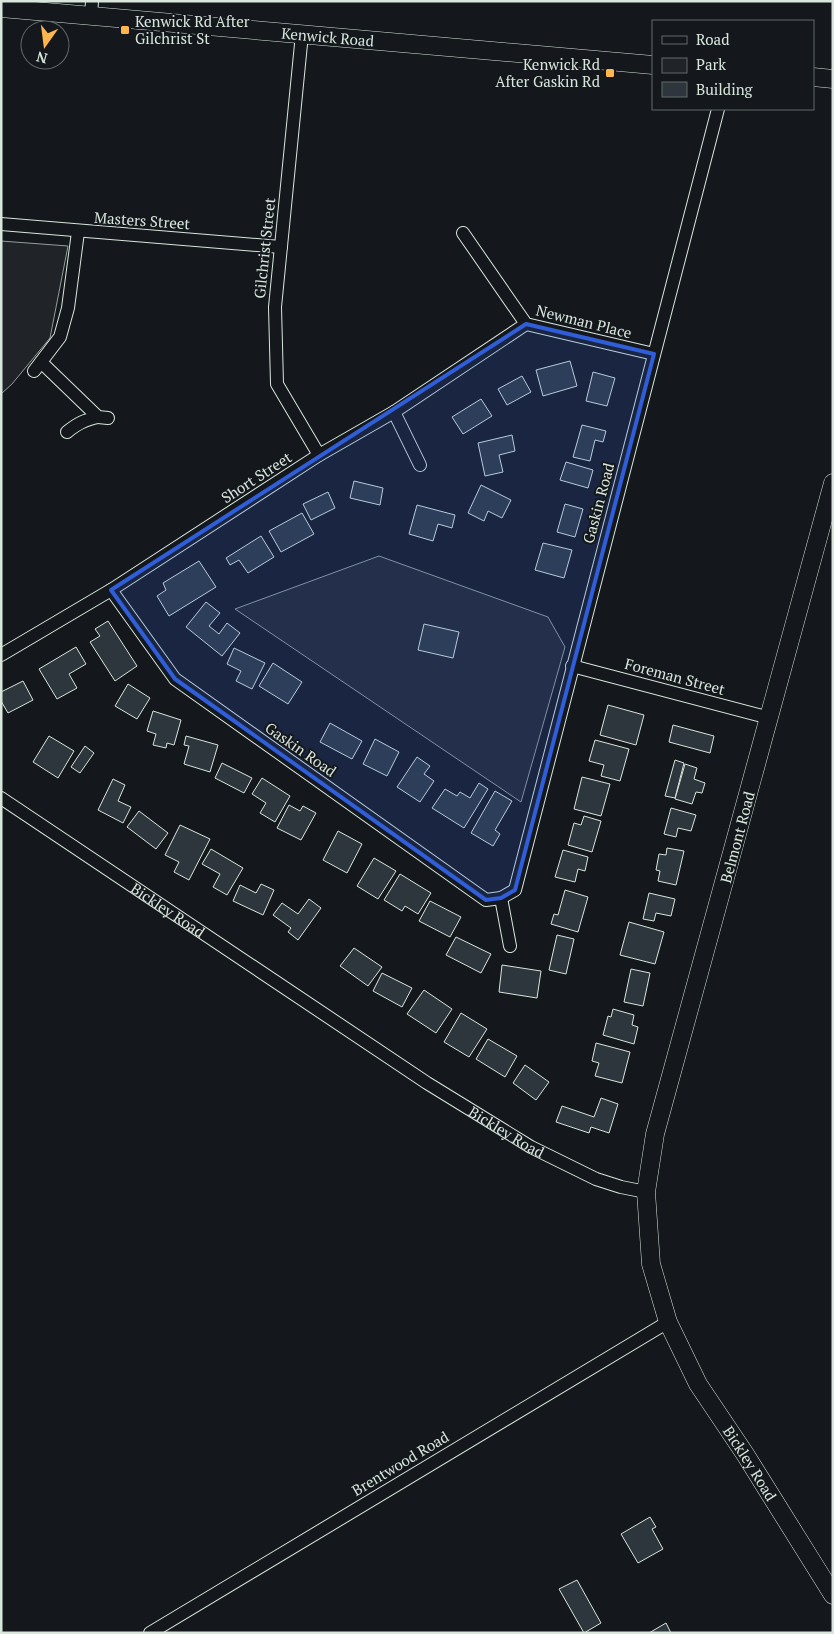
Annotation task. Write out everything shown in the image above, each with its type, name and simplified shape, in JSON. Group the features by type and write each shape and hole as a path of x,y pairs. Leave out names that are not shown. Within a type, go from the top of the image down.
{"street":[{"name":"Kenwick Road","path":"1,8 91,8 302,34 652,65"},
{"name":"Gilchrist Street","path":"302,34 275,307 277,384 318,455"},
{"path":"814,77 833,79"},
{"name":"Gaskin Road","path":"112,590 175,679 486,900 500,898 515,890 718,110"},
{"name":"Masters Street","path":"1,224 78,232 281,247"},
{"path":"67,432 77,423 103,418 38,366 60,337 68,308 78,232"},
{"name":"Newman Place","path":"463,233 526,324 654,354"},
{"name":"Short Street","path":"1,655 112,590 318,455 394,412 526,324"},
{"path":"394,412 420,465"},
{"name":"Belmont Road","path":"646,1192 655,1134 833,483"},
{"name":"Foreman Street","path":"572,666 770,718"},
{"name":"Bickley Road","path":"1,798 419,1077 523,1142 596,1179 646,1192 651,1264 668,1322 698,1384 833,1595"},
{"path":"500,898 510,946"},
{"name":"Brentwood Road","path":"150,1633 668,1322"}],"highlighted area":[{"path":"526,324 654,354 515,890 501,898 486,900 175,679 111,590"}],"green space":[{"path":"1,241 68,246 50,338 12,384 1,394"},
{"path":"379,556 548,617 565,647 521,802 235,609"}],"building":[{"path":"570,361 577,386 543,396 536,370"},
{"path":"593,372 615,378 607,406 586,401"},
{"path":"522,376 531,392 507,405 498,389"},
{"path":"481,399 492,416 463,434 452,417"},
{"path":"582,425 606,431 603,442 595,440 590,461 573,457"},
{"path":"512,435 515,451 499,455 503,472 485,476 478,443"},
{"path":"566,462 593,470 588,488 560,480"},
{"path":"354,481 383,488 380,505 350,498"},
{"path":"481,485 511,500 502,518 488,511 484,521 468,513"},
{"path":"328,492 335,508 311,520 303,504"},
{"path":"565,504 583,509 575,537 557,532"},
{"path":"417,505 455,515 452,528 438,524 433,541 409,534"},
{"path":"302,513 314,534 281,552 269,531"},
{"path":"261,536 274,557 248,573 239,560 230,565 226,558"},
{"path":"543,543 572,550 564,578 535,570"},
{"path":"199,561 216,587 169,616 157,596 166,590 163,583"},
{"path":"206,602 220,613 209,626 219,634 227,623 240,633 222,656 186,627"},
{"path":"108,621 137,666 115,681 90,642 100,636 95,629"},
{"path":"424,624 459,632 453,658 418,650"},
{"path":"76,647 86,664 69,674 77,688 57,699 39,669"},
{"path":"234,648 265,663 252,689 236,681 241,671 227,664"},
{"path":"273,663 302,682 288,704 259,686"},
{"path":"23,681 33,700 8,713 1,701 1,692"},
{"path":"128,684 150,698 137,719 115,706"},
{"path":"608,705 644,715 636,745 600,735"},
{"path":"153,711 181,720 174,745 167,743 166,748 153,745 156,734 147,731"},
{"path":"330,723 362,741 352,759 320,742"},
{"path":"673,725 714,736 710,753 669,742"},
{"path":"49,736 74,751 58,778 33,762"},
{"path":"186,736 218,745 210,772 184,764 189,746 184,745"},
{"path":"375,739 399,752 387,776 363,764"},
{"path":"595,740 629,749 620,781 601,776 604,765 589,761"},
{"path":"85,746 94,753 80,773 71,767"},
{"path":"417,757 430,766 424,774 434,781 420,802 397,787"},
{"path":"675,760 684,763 675,798 665,796"},
{"path":"222,763 252,778 244,793 215,778"},
{"path":"685,764 697,768 694,779 705,783 702,793 696,792 692,804 675,799"},
{"path":"582,777 610,784 601,816 574,809"},
{"path":"262,778 290,796 275,822 260,813 266,803 252,794"},
{"path":"113,779 125,785 118,801 131,807 123,823 98,810"},
{"path":"479,783 488,789 464,828 432,808 445,789 457,796 460,792 470,798"},
{"path":"495,791 512,801 495,830 500,834 493,846 471,833"},
{"path":"289,805 300,811 303,806 316,813 301,840 277,828"},
{"path":"671,808 696,815 691,831 678,828 676,837 664,834"},
{"path":"139,811 168,833 156,849 127,827"},
{"path":"584,816 601,821 592,852 568,845 574,823 581,825"},
{"path":"180,825 210,839 189,880 174,872 179,862 165,855"},
{"path":"338,831 362,844 347,873 323,860"},
{"path":"667,848 684,851 676,885 658,881 660,871 656,870 659,854 666,855"},
{"path":"211,849 243,868 227,895 213,887 220,874 202,864"},
{"path":"563,850 588,857 585,871 578,869 575,882 555,877"},
{"path":"374,858 396,871 378,899 357,886"},
{"path":"400,874 431,893 418,914 405,906 402,911 384,900"},
{"path":"261,884 274,890 263,915 233,901 240,885 256,893"},
{"path":"565,890 588,897 578,932 551,924 554,914 558,915"},
{"path":"649,893 675,899 671,916 656,913 654,921 643,919"},
{"path":"309,899 321,908 298,940 288,932 291,928 273,915 282,903 298,914"},
{"path":"430,901 461,917 450,937 419,921"},
{"path":"629,922 664,932 655,964 620,955"},
{"path":"557,935 574,939 566,974 549,970"},
{"path":"456,937 491,954 481,973 446,955"},
{"path":"354,948 382,967 368,986 340,966"},
{"path":"502,965 541,971 537,998 499,992"},
{"path":"631,969 650,973 643,1006 624,1002"},
{"path":"382,973 412,988 402,1007 373,991"},
{"path":"424,990 452,1009 436,1033 407,1014"},
{"path":"613,1009 634,1015 632,1025 638,1027 634,1044 603,1035 608,1016 611,1017"},
{"path":"461,1013 487,1029 469,1057 444,1042"},
{"path":"488,1039 517,1056 505,1077 476,1059"},
{"path":"596,1043 630,1052 622,1083 595,1076 599,1063 592,1061"},
{"path":"525,1065 549,1082 536,1100 513,1083"},
{"path":"601,1098 618,1104 609,1133 591,1127 589,1133 556,1122 562,1106 594,1117"},
{"path":"650,1517 656,1527 652,1529 663,1549 638,1563 621,1534"},
{"path":"577,1580 601,1623 584,1633 559,1589"},
{"path":"666,1623 671,1633 649,1633"}],"place":[{"name":"Kenwick Rd After Gilchrist St","path":"125,30"},
{"name":"Kenwick Rd After Gaskin Rd","path":"610,73"}]}
